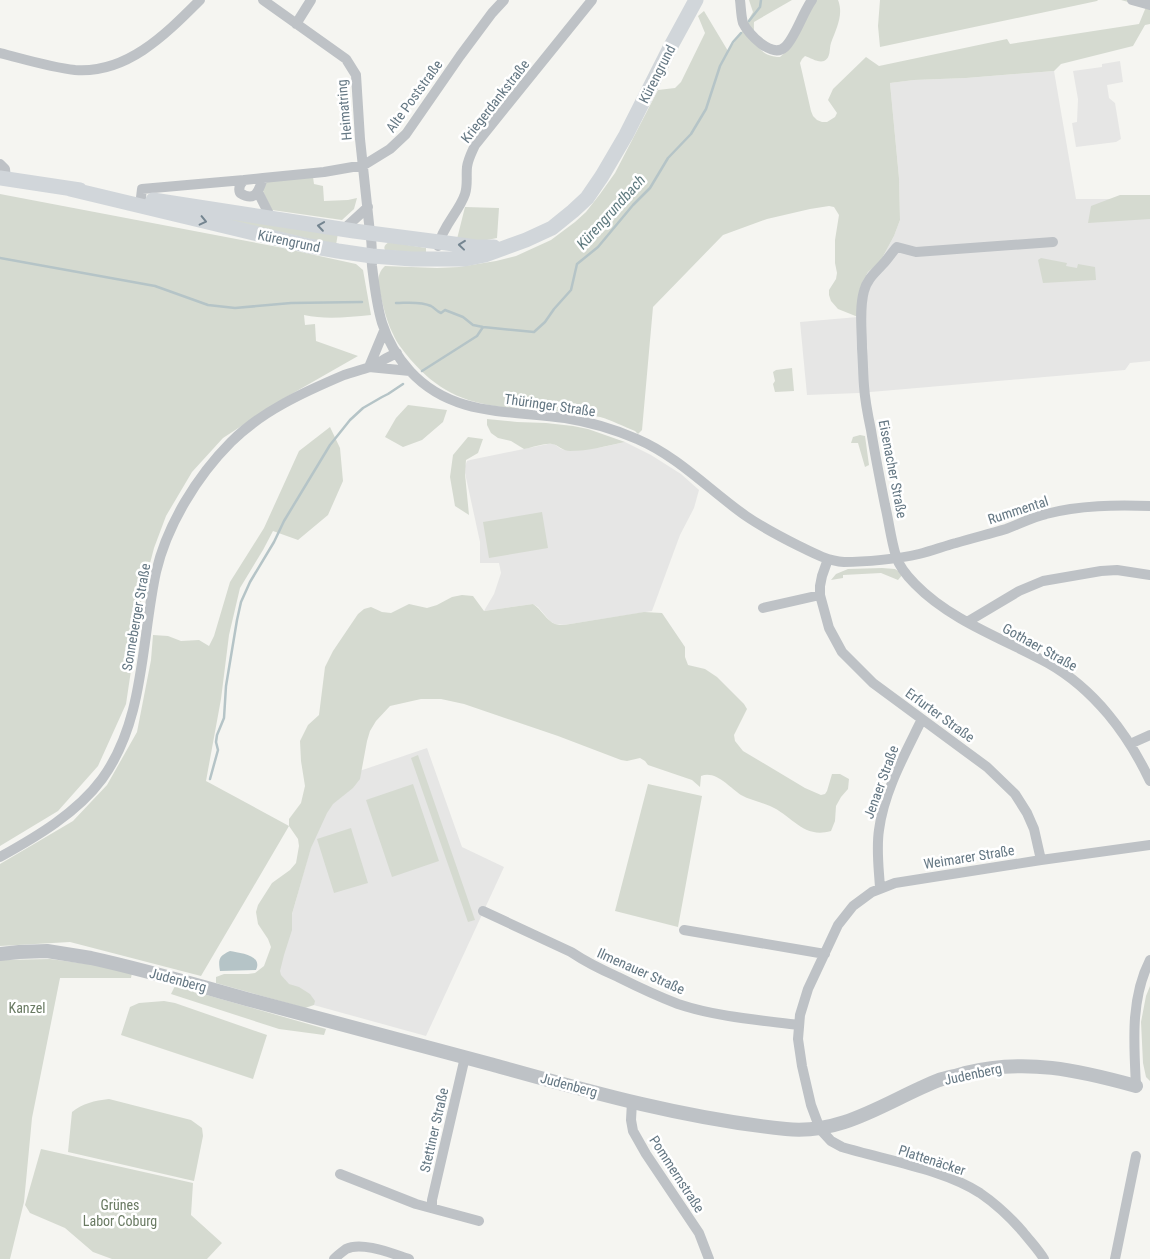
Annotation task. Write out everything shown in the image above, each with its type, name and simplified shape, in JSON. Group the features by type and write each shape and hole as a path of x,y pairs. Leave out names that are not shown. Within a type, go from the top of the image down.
{"main road":[{"name":"Kürengrund","path":"141,202 309,246 372,256 465,259 485,255 510,246 552,228 587,198 626,135 696,0"},
{"name":"Kürengrund","path":"3,179 141,202 271,218 370,233 489,248 510,246"}],"street":[{"path":"0,53 76,70 90,70 108,66 142,52 160,39 200,0"},
{"name":"Heimatring","path":"263,0 346,59 356,75 360,139 370,233 368,244 372,256"},
{"path":"296,24 311,0"},
{"name":"Alte Poststraße","path":"141,202 142,189 324,172 364,165 390,149 406,134 460,56 504,0"},
{"name":"Kriegerdankstraße","path":"436,259 439,242 464,197 467,188 467,167 475,145 592,0"},
{"path":"740,0 746,29 770,49 778,50 785,47 790,40 812,0"},
{"path":"1132,0 1150,5"},
{"name":"Kürengrund","path":"0,164 5,169 3,179"},
{"path":"244,180 239,187 240,193 248,197 256,195 263,178"},
{"path":"258,192 271,218"},
{"path":"344,229 368,207"},
{"name":"Eisenacher Straße","path":"897,558 878,470 864,386 862,301 864,289 873,274 897,247 916,252 1053,242"},
{"name":"Thüringer Straße","path":"372,256 379,316 384,331 410,371 438,392 454,401 472,407 582,421 602,426 641,441 680,463 746,516 783,538 828,559 851,562 897,558"},
{"path":"369,367 384,331"},
{"name":"Sonneberger Straße","path":"0,856 72,811 99,782 116,756 134,706 151,602 161,555 184,505 205,473 242,432 272,410 313,388 369,367 395,350"},
{"name":"Sonneberger Straße","path":"369,367 410,371"},
{"name":"Rummental","path":"897,558 976,538 1044,514 1062,510 1150,506"},
{"name":"Gothaer Straße","path":"897,558 915,585 936,602 998,639 1050,664 1089,694 1130,744 1150,781"},
{"name":"Erfurter Straße","path":"828,559 822,576 820,595 830,628 842,652 873,683 987,767 1015,794 1034,829 1041,860"},
{"path":"967,622 1019,590 1043,580 1117,570 1150,575"},
{"path":"763,608 820,595"},
{"name":"Jenaer Straße","path":"880,888 879,830 896,774 922,719"},
{"path":"1130,744 1150,735"},
{"name":"Weimarer Straße","path":"820,1129 810,1105 802,1066 798,1039 800,1015 808,989 838,925 853,906 872,892 896,883 1150,845"},
{"name":"Ilmenauer Straße","path":"483,911 571,952 583,961 680,1004 731,1016 799,1025"},
{"path":"684,930 824,954"},
{"name":"Judenberg","path":"0,954 46,951 91,958 632,1102 726,1121 788,1129 820,1129 877,1110 902,1096 942,1079 1008,1066 1066,1069 1136,1086"},
{"path":"1136,1086 1134,1020 1139,993 1150,960"},
{"name":"Stettiner Straße","path":"432,1208 432,1200 465,1057"},
{"name":"Pommernstraße","path":"632,1102 630,1120 633,1131 650,1162 699,1233 709,1259"},
{"name":"Plattenäcker","path":"820,1129 831,1142 842,1148 935,1172 968,1186 992,1202 1013,1220 1044,1259"},
{"path":"1115,1259 1136,1156"},
{"path":"340,1174 416,1204 479,1221"},
{"path":"334,1259 346,1249 358,1246 409,1259"}],"shaded area":[{"path":"1120,61 1123,82 1107,85 1109,98 1115,103 1121,139 1116,142 1076,147 1072,123 1077,122 1078,99 1073,71 1102,67 1102,64"},
{"path":"1054,71 1076,199 1150,199 1150,361 1130,363 1125,370 859,393 807,395 800,322 858,317 862,283 868,272 880,262 900,220 899,178 890,83"},
{"path":"625,442 651,455 681,474 699,490 694,508 680,535 652,611 564,625 555,624 550,621 533,604 484,611 494,594 501,573 499,563 480,563 480,542 465,473 467,461 548,444 554,444 561,449 570,451"},
{"path":"427,748 462,847 504,867 426,1036 270,993 310,850 339,778"},
{"path":"230,951 253,958 257,965 256,970 220,971 220,958"}],"green space":[{"path":"749,0 792,0 754,22 758,47 767,54 780,57 789,49 813,0 838,0 840,17 828,58 824,61 819,61 805,56 800,63 811,111 817,120 822,122 827,122 835,117 837,113 828,100 833,89 866,57 879,66 1007,39 1010,44 1139,24 1146,7 1121,0 1150,0 1150,24 1145,25 1133,46 1061,64 1054,71 890,83 899,178 900,220 880,262 868,272 862,283 858,317 838,309 831,301 829,295 829,290 836,279 837,273 835,240 839,215 834,207 810,209 767,219 723,235 653,307 642,430 638,434 635,431 600,417 576,413 502,407 475,402 451,393 430,379 410,359 396,341 390,328 378,283 378,278 383,268 385,266 459,267 496,261 516,256 551,240 586,212 615,173 658,90 675,88 681,82 705,33 698,16 704,11 728,51 753,12"},
{"path":"880,0 1098,0 880,47 878,26"},
{"path":"313,177 314,184 323,186 324,201 357,198 354,209 342,220 272,210 262,189 268,180"},
{"path":"0,194 278,247 356,264 363,270 371,315 329,318 304,315 305,325 315,324 316,341 358,356 281,400 223,438 192,472 166,516 154,548 143,590 126,704 98,766 58,811 0,846"},
{"path":"1120,195 1150,195 1150,219 1088,223 1091,206"},
{"path":"171,207 338,233 336,245"},
{"path":"465,207 499,208 497,238 477,242 457,239"},
{"path":"389,242 426,248 426,252 385,250 386,244"},
{"path":"1041,258 1067,263 1066,266 1077,268 1078,264 1095,267 1096,280 1043,283 1038,260"},
{"path":"792,368 794,391 775,392 773,372"},
{"path":"408,405 447,410 443,422 422,440 403,447 385,437 396,418"},
{"path":"487,419 573,426 588,429 625,442 577,451 567,451 552,444 524,449 511,441 498,438 491,433 487,425"},
{"path":"330,427 340,448 343,481 328,515 298,540 273,531 240,588 229,635 221,699 206,781 289,826 201,976 70,942 0,946 0,864 73,821 107,785 137,732 151,660 153,635 168,636 181,641 199,640 209,646 214,636 230,582 264,528 299,451"},
{"path":"865,436 869,465 865,467 858,443 851,443 853,437"},
{"path":"468,437 483,439 478,453 466,460 465,474 469,515 455,506 450,477 453,455"},
{"path":"542,512 548,548 489,558 483,522"},
{"path":"848,569 895,569 903,574 898,580 881,573 843,575 843,578 831,580 836,574"},
{"path":"462,595 473,596 484,611 533,604 549,620 560,625 644,612 662,613 685,647 685,657 688,665 705,669 717,677 747,709 734,735 735,741 743,751 805,788 821,795 827,791 832,774 840,774 849,779 848,789 836,806 835,821 831,831 813,832 805,829 778,810 741,795 712,775 701,776 700,787 692,780 648,765 640,758 627,761 621,760 464,704 441,699 421,699 390,706 376,721 370,731 360,779 353,788 333,804 327,813 311,848 292,914 292,930 280,971 289,984 299,987 310,994 315,1001 314,1005 305,1008 216,983 216,977 224,974 255,973 264,966 271,947 258,924 256,912 258,905 272,883 290,870 296,863 299,846 298,839 289,826 289,819 301,803 305,786 300,741 308,725 319,715 325,667 333,651 358,614 364,609 371,607 382,612 391,613 409,604 427,608 452,597"},
{"path":"418,755 475,920 468,922 411,758"},
{"path":"413,784 439,861 392,877 366,800"},
{"path":"648,784 702,796 678,927 615,911"},
{"path":"351,828 368,883 334,893 317,839"},
{"name":"Kanzel","path":"50,959 102,966 132,973 131,978 60,978 32,1118 24,1202 10,1259 0,1259 0,960"},
{"path":"175,986 326,1029 324,1035 279,1029 171,994"},
{"path":"1150,986 1150,1081 1146,1077 1143,1063 1141,1022"},
{"path":"164,1001 175,1003 267,1035 253,1079 121,1035 130,1007 139,1003"},
{"path":"109,1099 191,1120 202,1128 203,1136 194,1181 68,1152 72,1112 80,1106"},
{"name":"Grünes Labor Coburg","path":"41,1149 193,1183 191,1215 222,1243 207,1259 112,1259 93,1252 65,1228 30,1213 25,1205"}],"waterway":[{"name":"Kürengrundbach","path":"749,21 760,7 761,0"},
{"name":"Kürengrundbach","path":"396,303 427,304 441,313 445,310 463,317 473,325 534,332 545,322 571,290 577,264 598,247 633,205 650,188 668,158 691,134 706,109 720,66 733,42 741,33"},
{"path":"0,258 155,286 208,305 235,308 291,303 362,302"},
{"path":"422,371 477,336 483,327"},
{"path":"210,779 218,750 217,735 224,718 226,686 237,620 241,602 250,582 330,445 350,420 363,408 403,384"}]}
